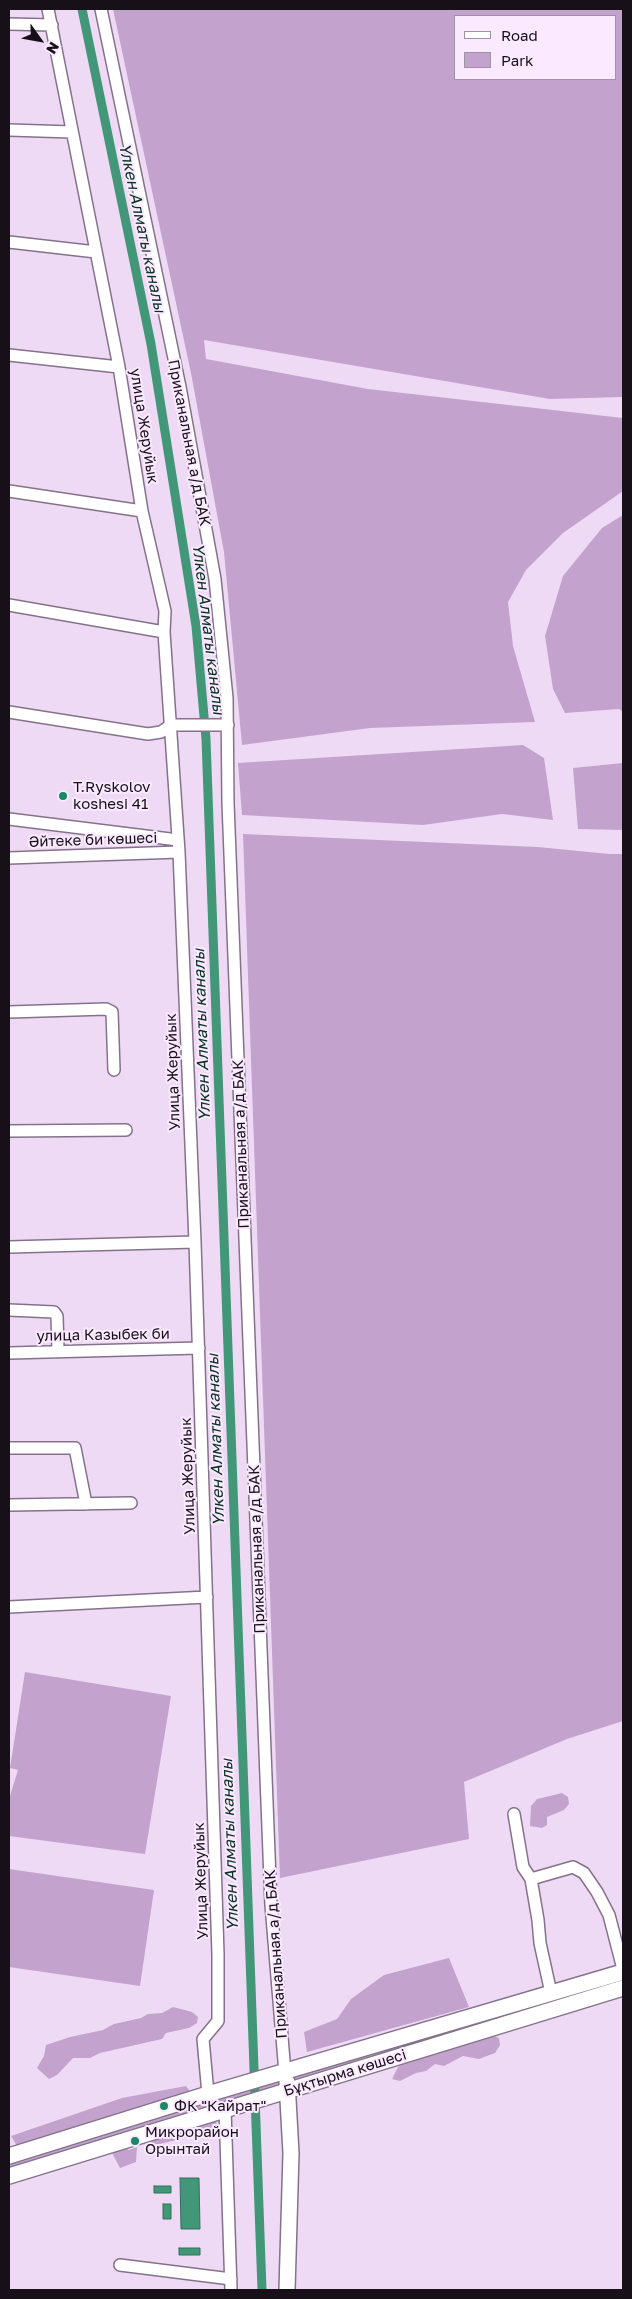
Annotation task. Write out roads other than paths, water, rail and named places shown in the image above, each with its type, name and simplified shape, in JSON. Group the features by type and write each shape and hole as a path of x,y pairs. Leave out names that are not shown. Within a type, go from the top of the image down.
{"main road":[{"name":"Бұқтырма көшесі","path":"9,2156 208,2094 482,2015 623,1970"},
{"name":"Бұқтырма көшесі","path":"9,2176 229,2107 288,2091 623,1988"},
{"path":"482,2015 486,2030"},
{"name":"Приканальная а/д БАК","path":"281,2074 288,2091 291,2153 287,2290"}],"street":[{"name":"улица Жеруйык","path":"48,9 119,367 142,512 165,611 164,632 175,725 179,852"},
{"name":"Приканальная а/д БАК","path":"102,9 180,387 215,579 227,698 228,803 241,1150 270,1885 281,2074"},
{"path":"9,24 52,25"},
{"path":"9,130 72,132"},
{"path":"9,242 96,252"},
{"path":"9,355 119,367"},
{"path":"9,491 142,512"},
{"path":"9,606 164,632"},
{"path":"9,712 148,734 161,732 175,725 228,725"},
{"path":"9,819 178,840"},
{"name":"Әйтеке би көшесі","path":"9,858 179,852"},
{"name":"Улица Жеруйык","path":"179,852 195,1242 218,1954 218,2022 204,2040 208,2094"},
{"path":"9,1012 106,1009 112,1012 114,1070"},
{"path":"9,1131 126,1130"},
{"path":"9,1247 195,1242"},
{"path":"9,1310 54,1312 57,1316 58,1351"},
{"name":"улица Казыбек би","path":"9,1353 198,1348"},
{"path":"9,1448 75,1448 86,1504"},
{"path":"9,1505 131,1503"},
{"path":"9,1607 207,1597"},
{"path":"514,1814 524,1867 531,1879 540,1943 551,1993"},
{"path":"531,1879 573,1867 584,1873 609,1915 623,1970"},
{"path":"120,2265 231,2285 229,2107"}],"waterway":[{"name":"Үлкен Алматы каналы","path":"82,9 151,344 196,626 206,739 262,2290"}],"place":[{"name":"T.Ryskolov koshesi 41","path":"63,796"},
{"name":"ФК \"Кайрат\"","path":"164,2106"},
{"name":"Микрорайон Орынтай","path":"135,2141"}]}
